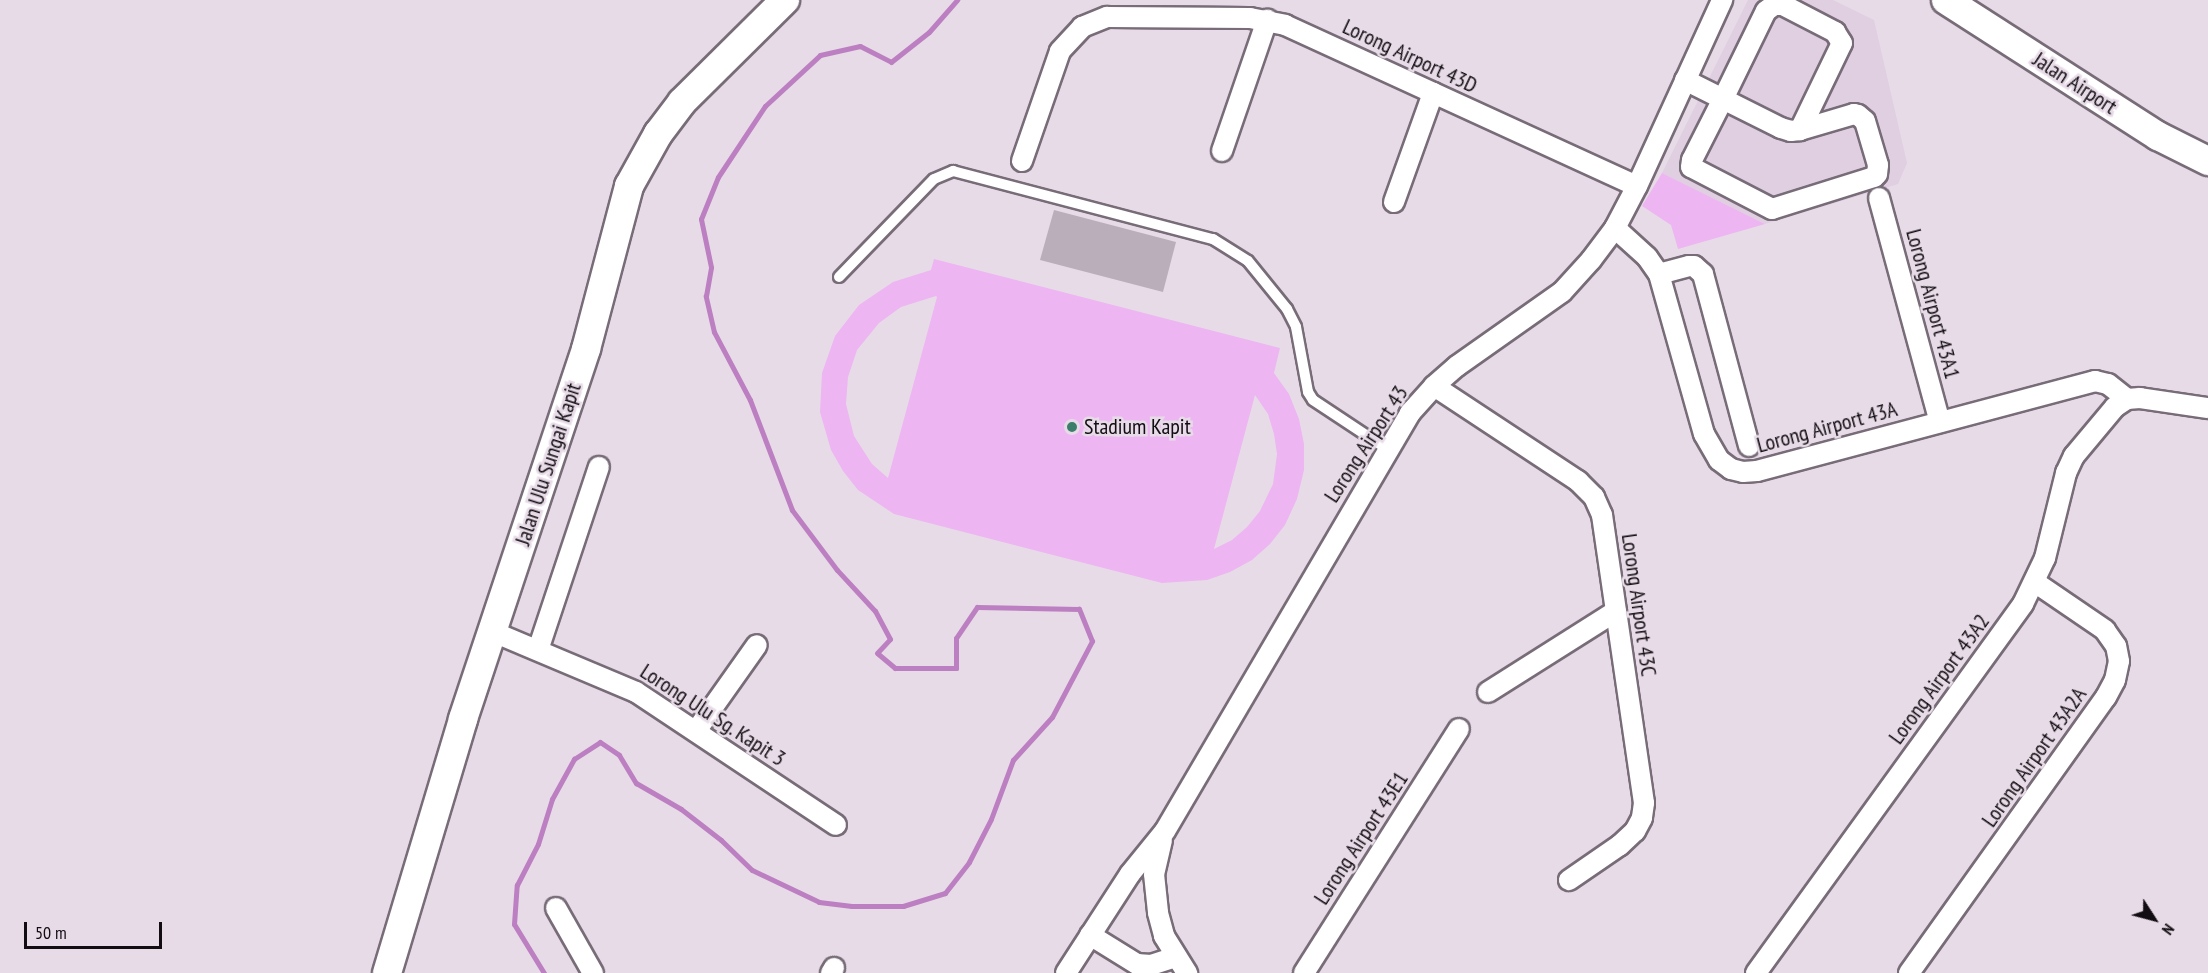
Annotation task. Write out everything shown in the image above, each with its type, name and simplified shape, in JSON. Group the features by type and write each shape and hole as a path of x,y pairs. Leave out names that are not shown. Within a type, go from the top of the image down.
{"main road":[{"name":"Jalan Ulu Sungai Kapit","path":"387,973 491,631 586,349 629,186 658,134 682,102 785,0"},
{"name":"Jalan Airport","path":"1946,0 2158,136 2208,161"}],"street":[{"name":"Lorong Airport 43","path":"1165,831 1410,413 1434,386 1562,292 1591,261 1615,228 1637,186 1722,0"},
{"path":"1685,80 1722,99 1786,130 1800,130 1854,114 1858,115 1864,122 1878,165 1877,174 1869,180 1772,209 1691,167 1692,160 1722,99 1766,11 1774,4 1783,5 1835,32 1842,43 1800,130"},
{"name":"Lorong Airport 43D","path":"1022,161 1060,51 1082,27 1107,17 1267,20 1285,26 1637,186"},
{"path":"1222,151 1267,20"},
{"path":"1394,202 1433,93"},
{"name":"Lorong Airport 43A1","path":"1879,198 1940,422"},
{"name":"Lorong Airport 43A","path":"1615,228 1647,257 1659,274 1704,434 1719,460 1731,469 1757,471 2095,381 2108,384 2127,399"},
{"path":"1659,274 1694,266 1703,274 1749,446"},
{"name":"Lorong Airport 43C","path":"1434,386 1587,489 1602,515 1644,803 1642,818 1635,831 1620,845 1569,880"},
{"path":"2127,399 2140,398 2208,408"},
{"name":"Lorong Airport 43A2","path":"1756,973 2023,604 2036,583 2045,558 2069,464 2115,407 2127,399"},
{"path":"538,650 599,467"},
{"name":"Lorong Airport 43A2A","path":"1910,973 2106,697 2115,680 2119,661 2116,646 2105,630 2036,583"},
{"path":"1488,692 1616,611"},
{"name":"Lorong Ulu Sg. Kapit 3","path":"491,631 626,686 836,825"},
{"path":"696,731 757,645"},
{"name":"Lorong Airport 43E1","path":"1304,973 1459,729"},
{"path":"1066,973 1130,874 1165,831"},
{"path":"1165,831 1157,852 1155,893 1164,936 1186,973"},
{"path":"556,908 593,973"},
{"path":"1090,935 1137,964 1151,965 1175,957"}],"lane":[{"path":"839,277 934,179 953,171 1213,239 1248,261 1287,309 1296,327 1308,392 1313,400 1387,449"}],"shaded area":[{"path":"1748,0 1833,0 1874,20 1907,163 1898,184 1765,224 1662,173"},
{"path":"1662,173 1765,224 1678,249 1671,225 1642,206"},
{"path":"934,259 1280,348 1274,373 1289,394 1299,419 1304,444 1304,470 1297,499 1285,525 1270,544 1252,560 1230,572 1207,580 1162,583 894,514 858,490 843,471 831,450 820,412 822,373 835,336 859,305 893,282 931,270","holes":["937,297 888,478 872,464 854,436 846,404 848,377 857,350 879,323 901,307","1255,395 1268,414 1274,434 1277,454 1273,484 1260,511 1247,527 1232,540 1214,549"]}],"building":[{"path":"1054,210 1176,242 1163,292 1040,260"}],"waterway":[{"path":"544,973 514,924 517,885 538,844 552,799 574,759 600,742 619,755 636,783 681,809 721,840 752,870 819,902 852,906 903,906 945,893 969,862 991,819 1013,760 1052,717 1092,641 1079,609 977,607 956,638 956,668 895,668 877,653 890,639 875,611 837,570 792,510 750,400 714,332 706,296 711,267 701,219 718,177 765,106 820,55 860,46 891,62 929,32 957,0"}],"place":[{"name":"Stadium Kapit","path":"1072,427"}]}
